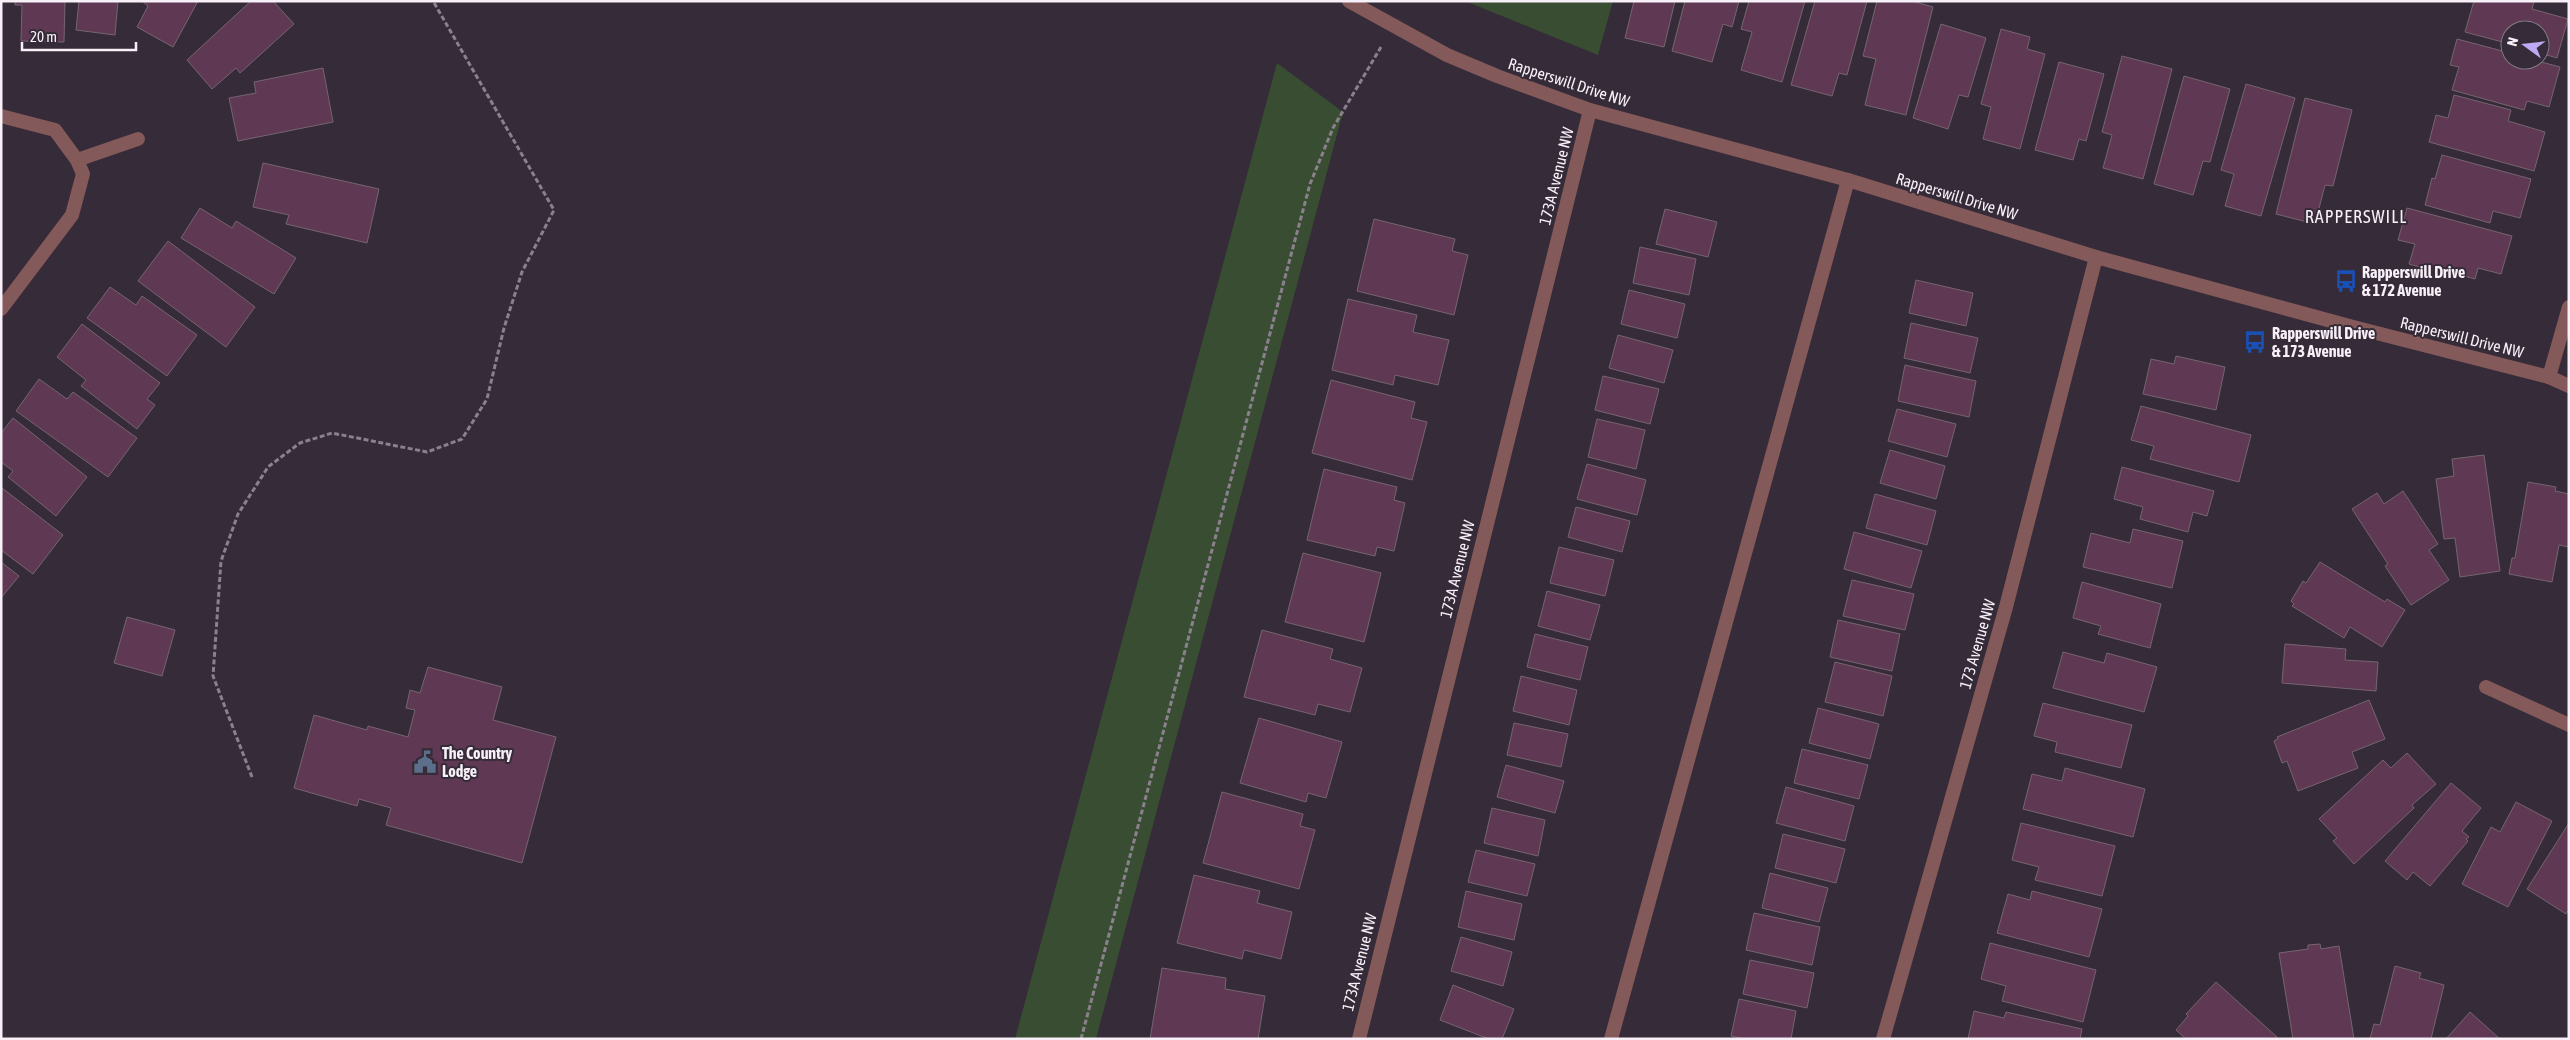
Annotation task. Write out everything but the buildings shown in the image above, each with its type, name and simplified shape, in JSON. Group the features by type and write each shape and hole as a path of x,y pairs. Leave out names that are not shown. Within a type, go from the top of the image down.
{"street":[{"name":"Rapperswill Drive NW","path":"1349,1 1393,27 1447,55 1497,76 1590,110 1848,180 2096,257 2357,328 2549,377 2569,386"},
{"name":"173A Avenue NW","path":"1357,1038 1590,110"},
{"path":"1,116 55,130 77,160 83,174 72,215 1,309"},
{"path":"77,160 138,138"},
{"path":"1612,1039 1848,180"},
{"name":"173 Avenue NW","path":"1883,1039 2006,607 2096,257"},
{"path":"2549,377 2569,306"},
{"path":"2486,687 2569,725"}],"path":[{"path":"252,777 213,676 221,561 238,514 268,467 300,443 332,433 427,452 462,439 487,399 504,328 522,272 554,210 433,1"},
{"path":"1080,1039 1310,184 1333,128 1393,27"}],"green space":[{"path":"1465,1 1613,1 1598,55"},
{"path":"1277,63 1343,112 1096,1039 1015,1039"}],"place":[{"name":"Rapperswill Drive & 172 Avenue","path":"2346,281"},
{"name":"Rapperswill Drive & 173 Avenue","path":"2255,342"},
{"name":"The Country Lodge","path":"425,762"}],"district":[{"name":"RAPPERSWILL","path":"2356,216"}]}
